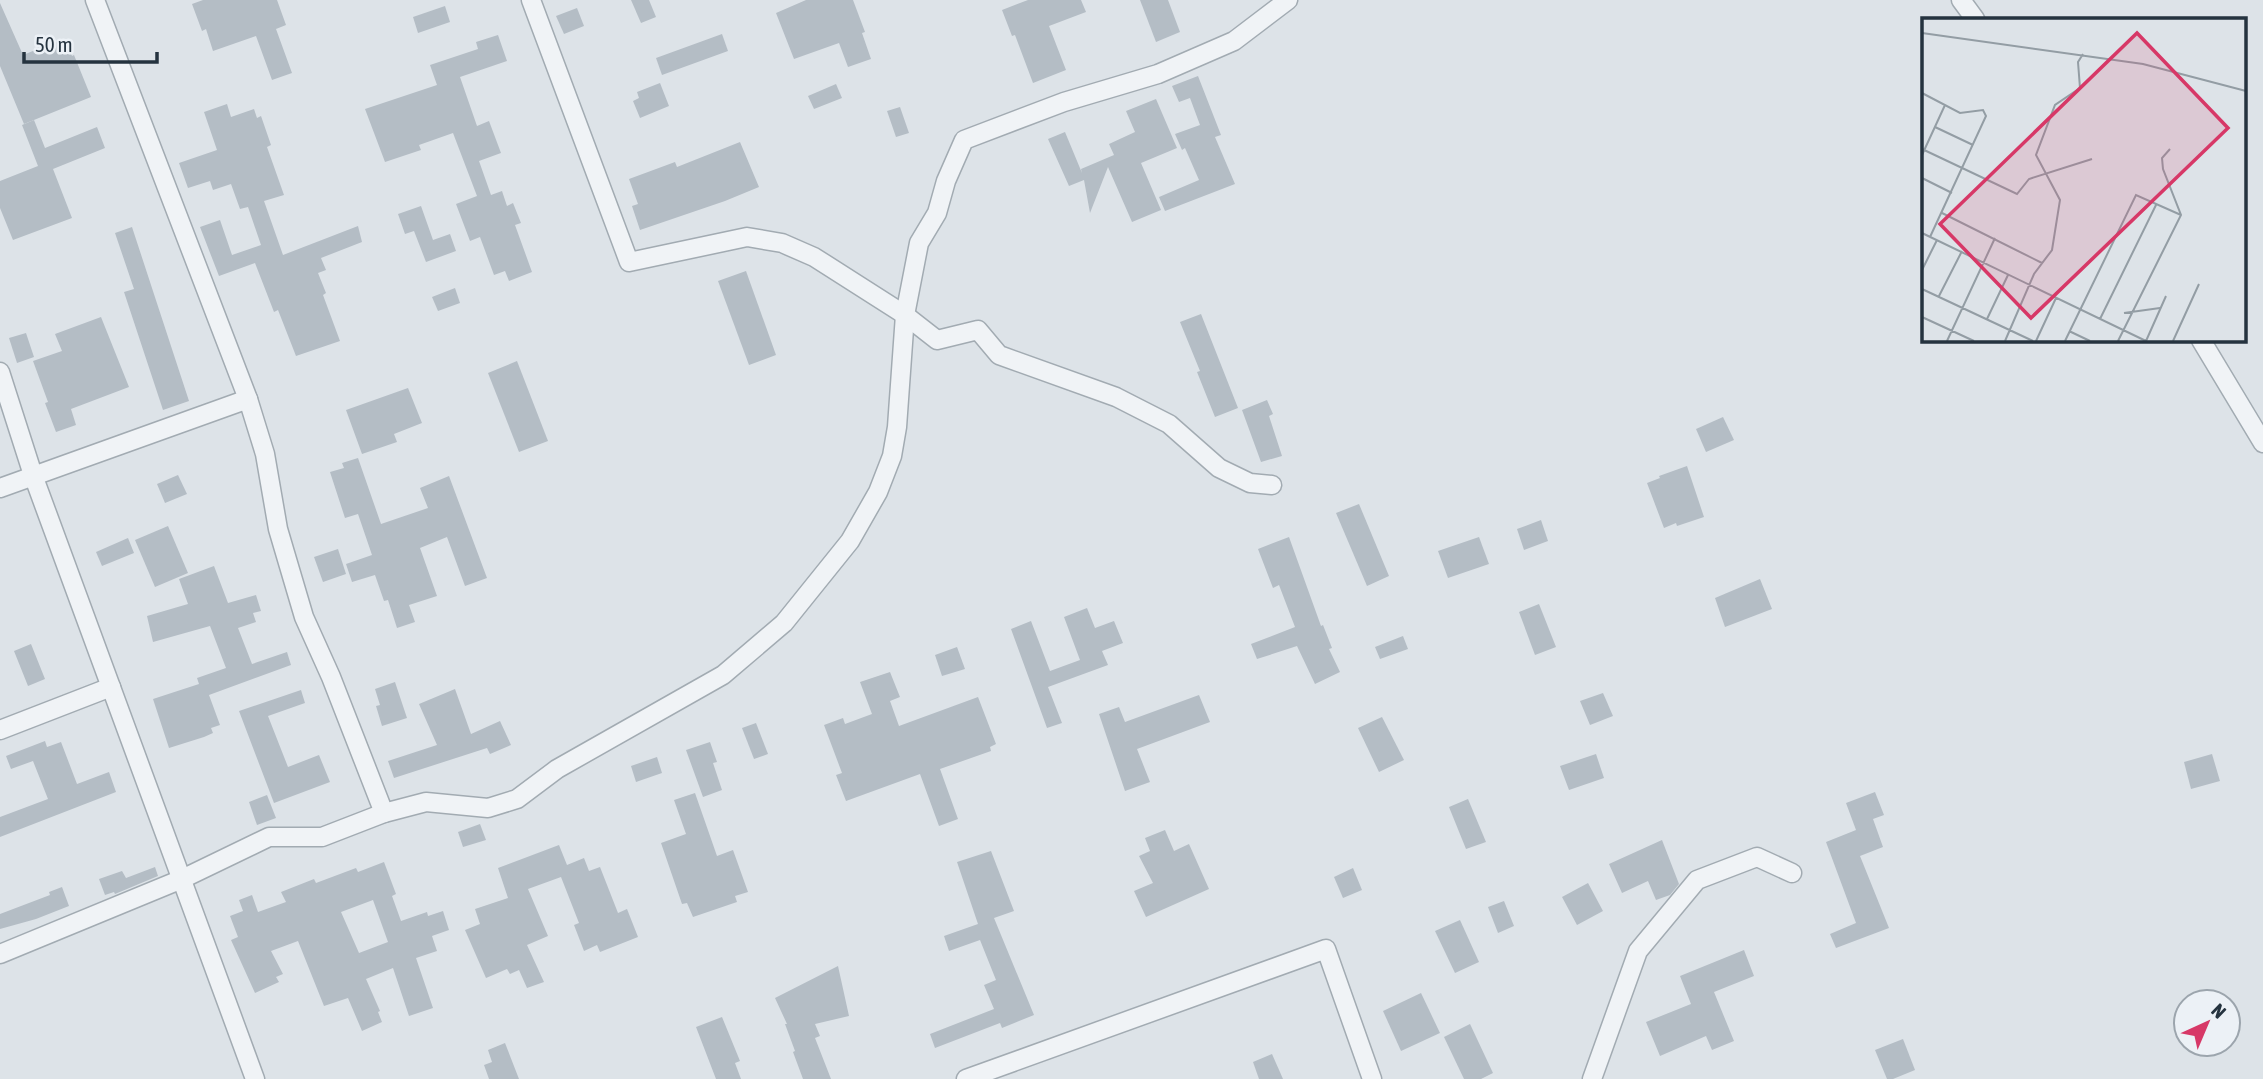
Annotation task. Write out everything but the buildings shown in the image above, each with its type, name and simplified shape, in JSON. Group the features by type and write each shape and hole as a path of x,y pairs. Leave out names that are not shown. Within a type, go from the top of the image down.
{"street":[{"path":"95,0 248,399 265,454 278,529 304,617 331,677 384,813"},
{"path":"531,0 629,262 747,237 782,243 814,257 905,315 937,340 978,330 999,355 1116,397 1169,424 1219,468 1250,483 1272,485"},
{"path":"0,954 182,879 269,837 322,838 384,813 426,802 488,808 517,799 557,769 723,675 784,623 850,541 878,492 891,456 897,427 905,315 919,243 937,213 946,181 964,140 1064,102 1158,74 1234,41 1288,0"},
{"path":"1961,0 1974,18"},
{"path":"2201,341 2263,443"},
{"path":"0,372 33,475 255,1079"},
{"path":"0,488 248,399"},
{"path":"0,730 111,687"},
{"path":"1592,1079 1638,951 1697,880 1757,857 1792,873"},
{"path":"966,1079 1326,949 1372,1079"}]}
